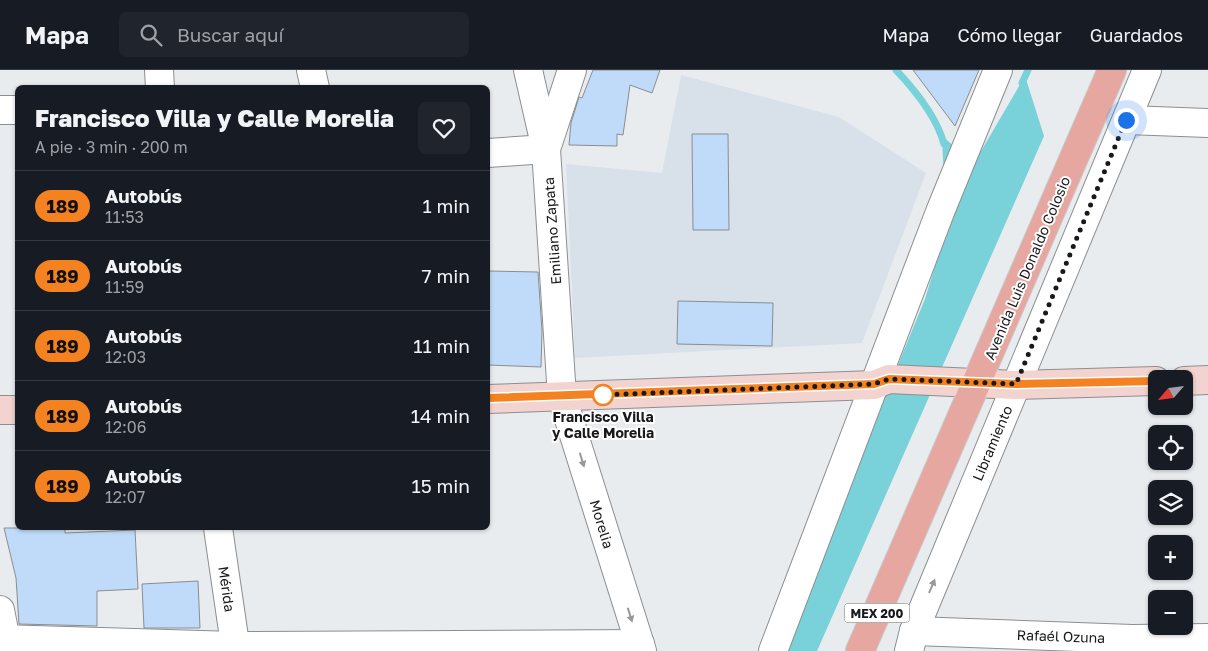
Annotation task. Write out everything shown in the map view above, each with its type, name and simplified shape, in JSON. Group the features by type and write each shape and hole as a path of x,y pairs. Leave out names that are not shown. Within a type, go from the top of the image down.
{"main road":[{"name":"Avenida Luis Donaldo Colosio","path":"860,651 1112,70"},
{"name":"Avenida Luis Donaldo Colosio","path":"873,651 894,575"}],"street":[{"path":"159,70 160,85"},
{"path":"311,70 314,85"},
{"path":"490,153 546,149 528,70"},
{"name":"Emiliano Zapata","path":"562,397 546,149 572,70"},
{"path":"773,651 882,382 940,212 998,70"},
{"name":"Libramiento","path":"911,641 1147,70"},
{"path":"0,110 15,110"},
{"path":"1126,120 1208,123"},
{"path":"1193,381 1208,380"},
{"path":"490,398 562,397 882,382 1016,384 1148,381"},
{"name":"Morelia","path":"562,397 641,648"},
{"path":"0,410 15,410"},
{"name":"Mérida","path":"218,530 236,649"},
{"path":"0,610 4,643 236,649 641,648"},
{"name":"Rafaél Ozuna","path":"911,641 1208,638"}],"shaded area":[{"path":"681,75 839,117 926,173 862,343 575,358 566,164 662,173"}],"water":[{"path":"1025,76 1044,136 817,651 780,651 925,299 946,230 942,136 974,163"}],"building":[{"path":"593,70 660,70 652,93 630,85 623,135 617,134 617,146 569,145 571,123 579,97 582,98"},
{"path":"913,70 979,70 955,126"},
{"path":"692,134 728,134 729,230 693,230"},
{"path":"490,271 538,272 542,331 541,367 490,365"},
{"path":"678,301 773,303 772,346 677,344"},
{"path":"4,528 15,528 15,530 65,530 65,533 135,530 138,589 97,591 97,626 19,624 16,578"},
{"path":"198,581 200,628 144,628 142,584"}],"waterway":[{"path":"896,70 930,114 941,134 944,144"},
{"path":"1022,83 1028,70"}],"bus line":[{"name":"189","path":"490,398 562,397 874,384 889,379 977,384 1148,381"}],"place":[{"name":"Francisco Villa y Calle Morelia","path":"603,395"}],"route":[{"path":"603,395 601,395 874,384 889,379 977,384 1016,384 1126,120"}]}
